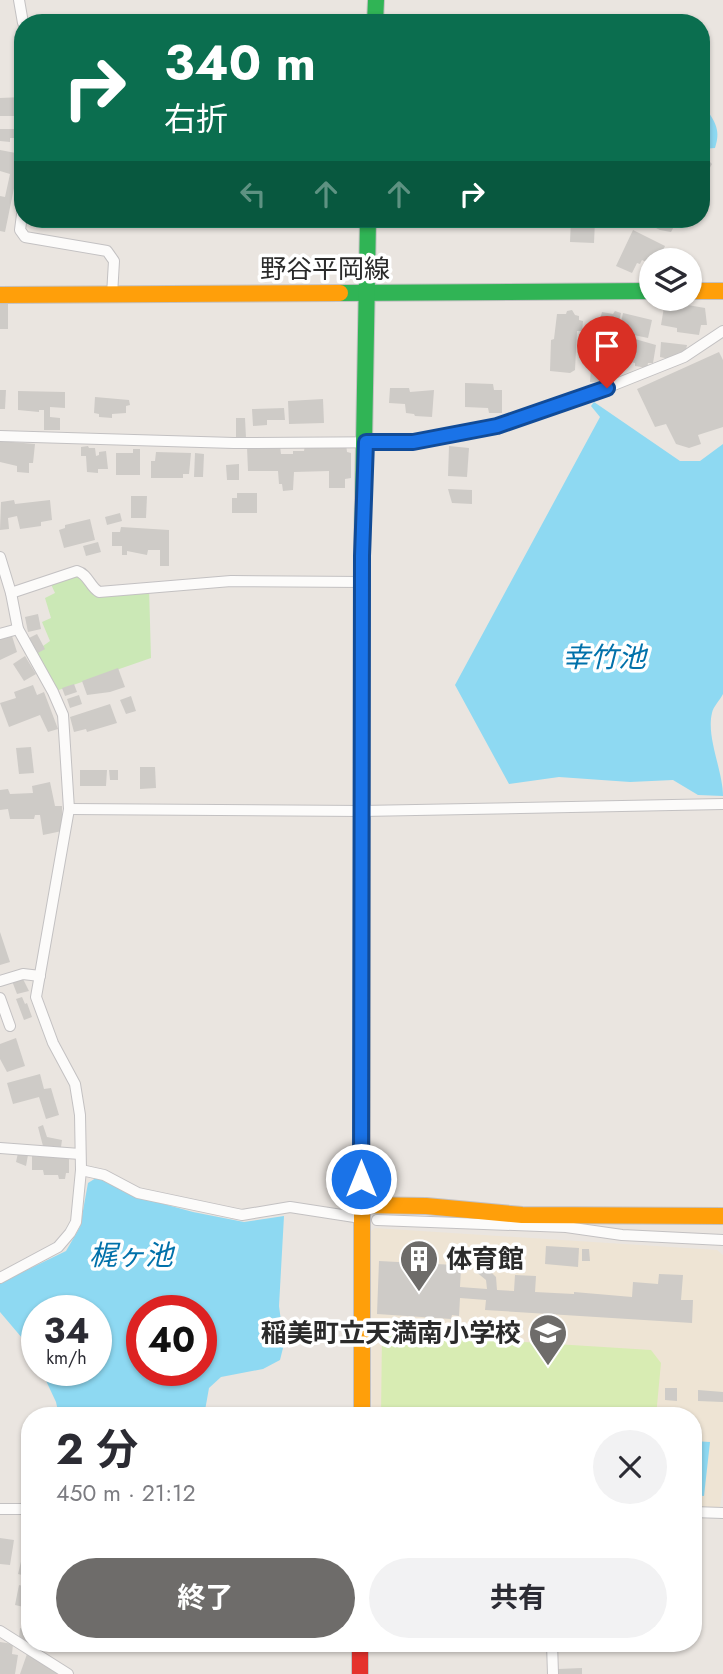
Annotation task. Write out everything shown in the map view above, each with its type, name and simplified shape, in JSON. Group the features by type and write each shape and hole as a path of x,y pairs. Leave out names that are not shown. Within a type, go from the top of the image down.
{"street":[{"path":"20,228 25,237 107,251 114,261 112,295"},
{"path":"362,1407 366,1215 362,582 368,228"},
{"name":"野谷平岡線","path":"0,295 639,291"},
{"path":"702,291 723,291"},
{"path":"0,436 220,443 413,442 497,426 581,398 684,357 723,331"},
{"path":"0,557 18,629 53,692 62,715 69,809 36,997 53,1043 75,1084 80,1115 81,1170 76,1222 70,1233 58,1247 0,1278"},
{"path":"11,593 77,571 82,572 99,592 231,581 362,582"},
{"path":"0,635 18,629"},
{"path":"69,809 362,811 723,804"},
{"path":"0,981 23,974 40,976"},
{"path":"0,998 10,1026"},
{"path":"0,1148 80,1154"},
{"path":"81,1170 104,1175 138,1193 242,1215 290,1208 566,1227 622,1235 723,1240"},
{"path":"366,1215 426,1206 522,1215 723,1216"},
{"path":"0,1509 21,1509"},
{"path":"702,1512 723,1513"},
{"path":"0,1631 21,1644"},
{"path":"33,1652 68,1674"},
{"path":"360,1652 360,1674"},
{"path":"552,1652 553,1674"}],"shaded area":[{"name":"稲美町立天満南小学校","path":"375,1228 717,1250 723,1255 723,1485 720,1507 702,1507 702,1407 372,1407 371,1231"}],"green space":[{"path":"82,572 99,592 149,587 151,658 53,692 32,654 50,641 42,622 51,618 45,598 55,593 49,580"},
{"path":"382,1333 651,1350 661,1363 657,1407 381,1407"}],"water":[{"path":"710,115 717,129 715,148 710,148"},
{"name":"幸竹池","path":"594,402 680,461 700,461 723,444 723,694 713,711 711,733 723,796 698,795 673,780 630,782 559,777 509,784 455,685 600,417 591,406"},
{"name":"梶ヶ池","path":"96,1178 106,1180 131,1195 193,1212 244,1222 284,1216 279,1306 284,1344 280,1360 263,1369 221,1377 217,1381 217,1295 126,1295 126,1386 211,1386 206,1407 57,1407 48,1386 112,1386 112,1295 21,1295 21,1337 0,1312 0,1283 66,1251 80,1227 88,1183"},
{"path":"702,1442 710,1442 702,1496"}],"building":[{"path":"14,97 14,116 0,116 0,98"},
{"path":"0,129 14,129 14,138 10,138 10,142 0,141"},
{"path":"0,150 14,153 14,188 5,232 0,231 0,196 5,197 10,174 0,171"},
{"path":"571,228 595,228 594,243 570,242"},
{"path":"656,228 673,228 671,232"},
{"path":"633,230 665,246 639,248 639,264 632,273 616,266"},
{"path":"0,303 8,303 8,329 0,329"},
{"path":"702,307 705,308 707,325 701,325 699,335 677,332 677,328 661,325 663,311 702,311"},
{"path":"572,310 579,316 579,320 583,321 582,331 577,331 575,370 570,373 550,371 551,340 554,339 557,314 566,314"},
{"path":"615,311 621,313 614,334 598,327 602,312 613,314"},
{"path":"623,313 652,320 648,338 619,332"},
{"path":"600,334 627,339 623,361 597,353"},
{"path":"635,339 656,345 653,363 648,363 647,368 635,366 635,363 631,362"},
{"path":"661,342 687,345 686,350 669,359 660,357"},
{"path":"719,352 723,360 723,427 698,435 701,444 689,448 676,444 666,424 655,427 637,389"},
{"path":"591,367 605,368 604,383 590,382"},
{"path":"465,383 493,384 494,390 502,390 502,413 489,413 488,408 465,407"},
{"path":"390,388 409,388 410,392 434,390 432,417 415,416 406,413 405,404 389,403"},
{"path":"0,390 6,390 5,409 0,409"},
{"path":"18,391 65,392 65,408 50,407 50,417 60,418 60,430 44,430 44,410 18,410"},
{"path":"95,397 129,400 130,405 126,406 126,413 112,414 112,418 99,417 99,414 94,413"},
{"path":"323,399 324,423 289,424 288,401"},
{"path":"284,408 285,420 267,420 267,425 253,426 252,409"},
{"path":"236,418 245,418 246,438 236,442"},
{"path":"0,441 35,444 29,473 17,472 17,466 0,462"},
{"path":"346,444 347,452 351,453 351,478 345,479 345,488 329,488 329,471 294,472 293,490 283,491 282,484 279,484 278,471 248,471 247,447 280,446 281,454 293,454 293,451 304,451 305,445"},
{"path":"449,446 469,448 467,477 448,476"},
{"path":"81,447 95,448 96,456 99,452 106,451 108,469 98,469 98,473 87,472 86,456 81,456"},
{"path":"133,449 140,449 140,475 116,475 116,453 133,453"},
{"path":"156,452 191,453 189,474 183,474 183,478 151,478 151,461 155,461"},
{"path":"195,453 204,454 203,477 194,477"},
{"path":"239,464 239,480 227,480 226,465"},
{"path":"448,489 472,490 472,504 452,503"},
{"path":"237,493 257,493 257,513 232,513 232,498 237,498"},
{"path":"131,496 147,496 146,518 131,518"},
{"path":"14,500 15,504 50,500 52,520 41,522 41,526 20,529 17,516 8,518 9,529 0,530 1,502"},
{"path":"120,513 122,521 107,525 105,517"},
{"path":"90,519 95,540 64,548 59,530 65,528 65,525"},
{"path":"121,527 169,530 169,566 160,566 160,550 148,550 147,555 127,551 127,555 122,555 122,546 112,546 112,532 120,532"},
{"path":"98,542 101,552 86,556 83,546"},
{"path":"38,614 41,629 28,632 25,617"},
{"path":"37,634 45,649 38,653 29,638"},
{"path":"12,636 17,652 0,660 0,639"},
{"path":"25,656 36,674 24,681 13,664"},
{"path":"118,668 125,687 87,695 82,681"},
{"path":"74,684 77,692 65,696 62,688"},
{"path":"33,685 37,695 44,692 58,729 48,732 40,715 9,727 0,703 16,698 14,692"},
{"path":"79,695 82,704 70,708 67,699"},
{"path":"131,696 136,711 126,714 120,700"},
{"path":"110,704 117,723 87,732 86,729 74,732 70,717"},
{"path":"31,747 34,773 19,774 16,748"},
{"path":"140,767 155,767 156,788 140,789"},
{"path":"80,770 107,770 106,786 80,786"},
{"path":"109,770 118,770 118,780 110,780"},
{"path":"50,782 55,806 62,806 62,831 43,835 40,815 35,815 34,819 10,819 8,809 0,810 0,790 8,789 10,794 33,793 32,786"},
{"path":"0,932 10,962 0,965"},
{"path":"22,977 29,991 17,994 12,981"},
{"path":"22,997 32,1017 24,1020 16,999"},
{"path":"16,1038 25,1066 7,1072 0,1059 0,1044"},
{"path":"40,1074 44,1089 51,1088 59,1115 46,1119 39,1097 13,1104 7,1083"},
{"path":"43,1125 47,1137 62,1140 61,1147 43,1146 38,1127"},
{"path":"18,1153 28,1155 26,1166 16,1162"},
{"path":"32,1156 69,1158 69,1173 66,1173 65,1179 59,1179 58,1175 44,1175 43,1170 32,1170"},
{"path":"546,1246 579,1248 578,1267 545,1264"},
{"path":"582,1249 589,1249 590,1261 582,1261"},
{"path":"379,1261 455,1265 454,1268 461,1269 460,1287 487,1289 486,1280 475,1271 483,1264 496,1277 497,1290 514,1291 515,1275 536,1276 535,1292 632,1297 633,1282 658,1284 659,1274 683,1275 681,1300 693,1300 692,1323 485,1310 486,1300 460,1298 459,1316 452,1315 451,1319 377,1314"},
{"path":"665,1388 677,1388 677,1401 665,1400"},
{"path":"698,1390 723,1392 723,1402 698,1401"},
{"path":"0,1538 14,1540 10,1565 0,1564"},
{"path":"21,1586 21,1606 15,1605"},
{"path":"0,1642 13,1644 12,1654 18,1655 15,1674 0,1674"},
{"path":"27,1654 58,1671 57,1674 20,1674"},
{"path":"582,1668 582,1674 558,1674 558,1669"}],"traffic: fast":[{"path":"375,14 376,0"},
{"path":"362,846 362,557 368,228"},
{"path":"340,293 639,291"}],"traffic: slow":[{"path":"702,291 723,291"},
{"path":"0,295 340,293"},
{"path":"362,1042 362,1407"},
{"path":"361,1205 426,1206 522,1215 723,1216"}],"traffic: jam":[{"path":"362,846 362,1042"},
{"path":"360,1652 360,1674"}],"place":[{"name":"体育館","path":"419,1293"},
{"name":"稲美町立天満南小学校","path":"548,1367"}],"route":[{"path":"361,1179 362,556 366,442 413,442 497,426 607,388"}]}
